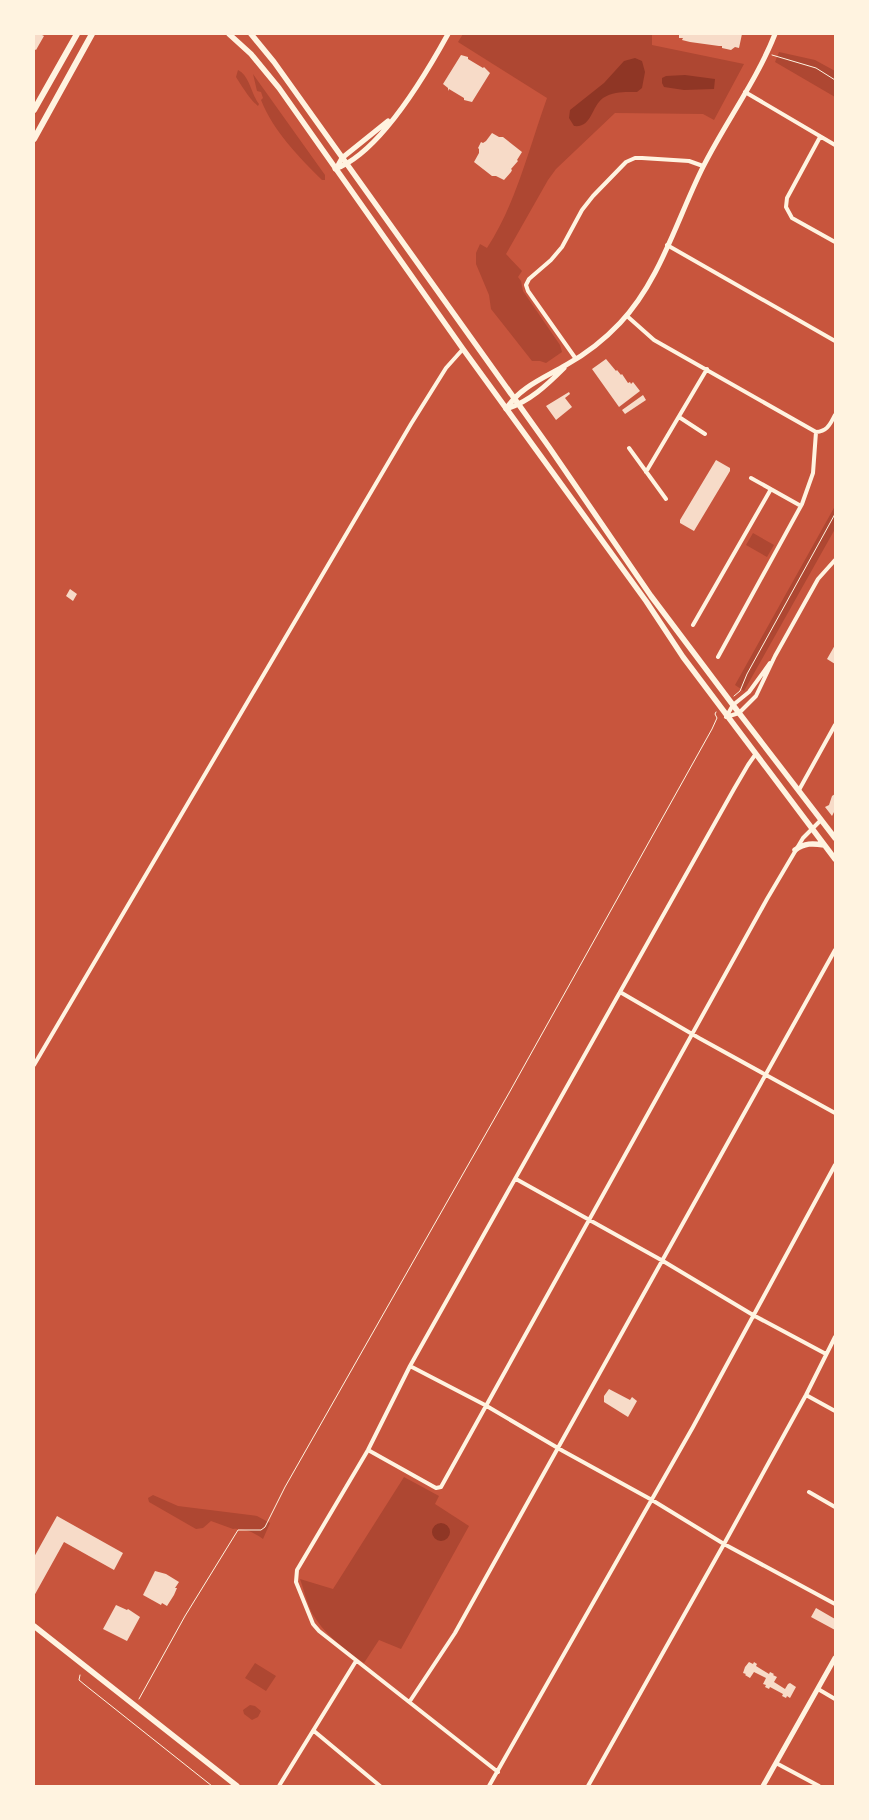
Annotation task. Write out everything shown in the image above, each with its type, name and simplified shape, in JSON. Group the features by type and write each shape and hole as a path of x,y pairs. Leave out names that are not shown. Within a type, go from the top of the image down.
{"main road":[{"path":"34,110 77,34"},
{"path":"34,140 92,34"},
{"path":"229,34 251,54 268,75 506,409 646,601 683,658 835,860"},
{"path":"251,34 274,62 519,405 651,596 835,838"},
{"path":"51,80 63,87"},
{"path":"795,850 806,844 824,845"},
{"path":"34,1626 237,1786"}],"street":[{"path":"336,169 347,165 370,144 394,116 415,90 448,34"},
{"path":"506,409 519,405 546,385 568,365 598,344 627,316 648,284 703,166 766,53 774,34"},
{"path":"745,92 835,145"},
{"path":"336,169 342,158 394,116"},
{"path":"820,137 787,198 786,208 792,218 835,242"},
{"path":"576,359 528,291 526,285 529,280 556,254 587,203 626,162 635,158 689,160 703,166"},
{"path":"667,245 835,341"},
{"path":"627,316 654,340 816,432 828,428 835,415"},
{"path":"34,1065 411,424 446,368 463,349"},
{"path":"506,409 514,398 541,378 568,365"},
{"path":"646,472 707,369"},
{"path":"679,418 706,434"},
{"path":"718,657 801,506 813,473 816,432"},
{"path":"629,448 666,499"},
{"path":"750,478 801,506"},
{"path":"693,625 771,489"},
{"path":"726,717 739,713 756,696 775,656 818,579 835,560"},
{"path":"726,717 733,705 749,692 775,656"},
{"path":"798,790 835,724"},
{"path":"498,1772 319,1631 314,1624 296,1582 297,1570 368,1450 410,1366 620,992 756,755"},
{"path":"368,1450 436,1488 441,1487 795,850 806,833 821,820"},
{"path":"410,1701 455,1633 835,950"},
{"path":"620,992 692,1034 835,1112"},
{"path":"489,1786 728,1364 835,1166"},
{"path":"516,1179 589,1221 663,1260 753,1315 826,1354"},
{"path":"588,1786 806,1395 835,1337"},
{"path":"410,1366 485,1405 652,1500 724,1544 835,1604"},
{"path":"806,1395 835,1411"},
{"path":"809,1492 835,1507"},
{"path":"763,1786 835,1658"},
{"path":"279,1786 356,1661"},
{"path":"818,1689 835,1699"},
{"path":"314,1731 380,1786"},
{"path":"776,1763 819,1786"}],"path":[{"path":"766,53 816,68 835,80"},
{"path":"736,694 740,691 751,666 835,514"},
{"path":"138,1700 185,1616 238,1530 262,1530 269,1521 289,1478 509,1093 712,729 717,718 715,714"},
{"path":"80,1675 79,1680 84,1685 212,1786"}],"shaded area":[{"path":"463,34 652,34 652,45 744,64 714,120 703,114 615,113 556,169 548,180 506,254 522,271 518,277 523,291 560,345 562,352 546,363 532,361 491,309 489,295 476,264 476,253 480,244 487,248 506,213 547,98 458,42"},
{"path":"779,52 815,60 835,71 835,97 775,62"},
{"path":"635,58 642,61 645,72 642,88 637,92 615,93 603,98 584,124 574,126 569,118 570,110 604,83 624,61"},
{"path":"238,70 248,81 259,104 258,106 249,97 236,77"},
{"path":"253,74 325,175 325,180 322,180 304,162 273,123 261,100 263,98 261,92 257,91"},
{"path":"685,75 715,79 714,89 684,90 664,87 662,83 662,78 666,76"},
{"path":"835,506 835,529 744,691 735,685"},
{"path":"753,533 774,545 767,557 746,545"},
{"path":"404,1477 439,1496 435,1504 469,1526 401,1649 379,1640 364,1663 335,1641 322,1627 310,1609 300,1579 333,1589"},
{"path":"153,1495 178,1506 257,1516 270,1523 263,1539 249,1531 233,1529 211,1521 203,1528 196,1529 149,1502 148,1498"},
{"path":"437,1523 445,1523 450,1528 448,1539 437,1541 432,1536 432,1528"},
{"path":"255,1663 276,1676 266,1691 245,1678"},
{"path":"250,1705 255,1706 261,1711 258,1717 252,1720 244,1714 243,1710"}],"building":[{"path":"34,34 44,36 36,50 34,49"},
{"path":"675,34 742,34 739,48 735,47 731,50 722,48 722,46 682,40 683,38 679,38 679,35"},
{"path":"461,55 468,57 468,59 484,67 490,73 472,102 464,100 464,98 449,89 448,91 448,88 443,84"},
{"path":"492,133 503,137 522,152 511,172 504,180 492,176 474,162 479,153 478,148 481,142 486,141"},
{"path":"606,359 616,371 622,374 628,383 630,382 631,384 633,382 640,391 619,407 592,369"},
{"path":"569,392 570,394 565,398 572,407 556,420 546,406"},
{"path":"643,395 646,400 625,414 622,410"},
{"path":"716,460 730,468 730,471 694,531 680,523 680,520"},
{"path":"70,589 77,594 73,601 66,596"},
{"path":"835,645 835,664 827,659"},
{"path":"835,794 835,810 832,816 825,807 829,805 832,796"},
{"path":"609,1389 630,1400 632,1397 637,1401 628,1417 604,1402 604,1396"},
{"path":"57,1516 123,1553 114,1570 64,1542 34,1596 34,1557"},
{"path":"155,1571 166,1574 179,1582 167,1606 162,1603 161,1605 143,1595"},
{"path":"116,1605 128,1609 140,1617 127,1641 103,1629"},
{"path":"816,1608 835,1619 835,1630 811,1617"},
{"path":"749,1662 753,1664 754,1662 757,1664 756,1666 769,1674 770,1672 774,1674 777,1677 774,1682 785,1689 790,1683 796,1687 790,1698 782,1696 783,1694 770,1687 769,1689 765,1687 766,1685 763,1684 766,1678 754,1672 750,1678 745,1675 743,1673"}]}
